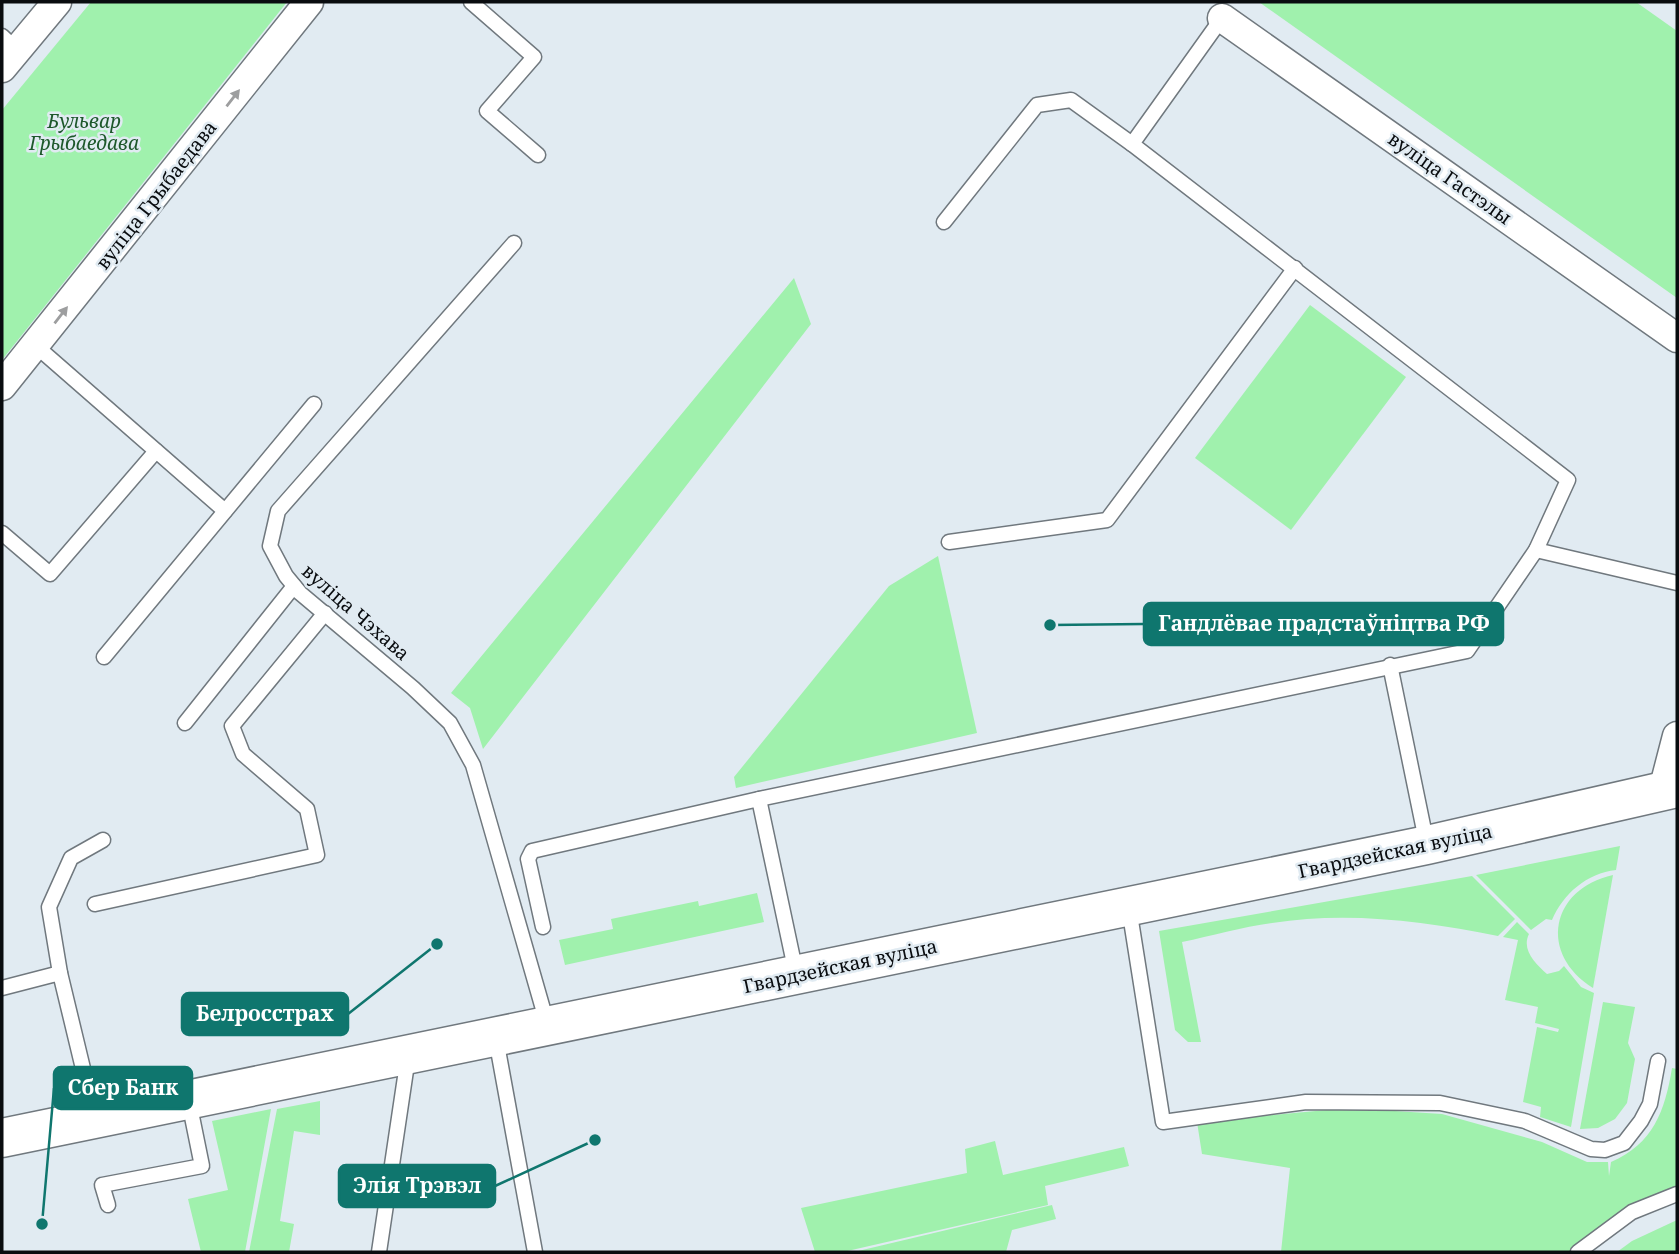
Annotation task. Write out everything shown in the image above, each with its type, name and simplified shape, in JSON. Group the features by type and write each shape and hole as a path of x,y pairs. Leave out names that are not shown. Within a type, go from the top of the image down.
{"street":[{"path":"7,51 57,2"},
{"name":"вуліца Грыбаедава","path":"2,386 309,2"},
{"name":"вуліца Гастэлы","path":"1222,18 1677,338"},
{"path":"1670,789 1677,736"},
{"name":"Гвардзейская вуліца","path":"2,1138 547,1023 1427,845 1670,789"}],"lane":[{"path":"471,2 534,57 487,111 538,155"},
{"path":"1132,144 1222,18"},
{"path":"543,927 528,859 532,851 759,799 1467,651 1536,550 1567,481 1295,268 1071,100 1037,105 944,222"},
{"name":"вуліца Чэхава","path":"514,243 278,511 270,545 294,586 450,723 473,765 547,1023"},
{"path":"949,542 1107,520 1295,268"},
{"path":"36,346 225,511"},
{"path":"104,657 314,404"},
{"path":"2,533 50,574 156,451"},
{"path":"1536,550 1677,583"},
{"path":"186,723 294,586"},
{"path":"95,904 317,855 307,809 243,754 232,726 325,613"},
{"path":"1390,665 1427,845"},
{"path":"759,799 797,974"},
{"path":"99,1116 86,1081 60,973 50,907 71,858 103,840"},
{"path":"1129,907 1163,1122 1306,1102 1440,1103 1525,1121 1591,1149 1605,1150 1624,1143 1641,1121 1650,1104 1658,1062"},
{"path":"2,988 60,973"},
{"path":"496,1034 535,1252"},
{"path":"379,1252 409,1052"},
{"path":"108,1205 102,1185 202,1166 188,1098"},
{"path":"1578,1252 1632,1212 1677,1194"}],"green space":[{"name":"Бульвар Грыбаедава","path":"91,2 287,2 2,360 2,110"},
{"path":"1259,2 1636,2 1677,31 1677,298"},
{"path":"794,278 811,324 483,749 470,708 451,693"},
{"path":"1310,305 1406,377 1291,530 1195,458"},
{"path":"938,556 977,733 736,788 734,777 889,586"},
{"path":"1620,846 1616,870 1595,875 1577,886 1552,920 1546,919 1531,930 1476,875"},
{"path":"1613,875 1593,988 1575,974 1564,958 1559,941 1559,924 1564,908 1576,894 1592,882"},
{"path":"1472,876 1515,919 1498,936 1414,922 1329,918 1261,925 1182,942 1201,1042 1188,1042 1175,1030 1159,931"},
{"path":"757,893 764,922 565,965 559,940 613,929 611,919 698,901 699,906"},
{"path":"1517,922 1529,934 1528,951 1538,966 1547,974 1559,971 1564,966 1581,987 1594,993 1571,1127 1540,1117 1541,1107 1523,1102 1537,1027 1558,1032 1559,1029 1535,1023 1538,1007 1505,1000 1518,940 1503,937"},
{"path":"1603,1002 1635,1007 1628,1043 1635,1059 1627,1103 1615,1119 1598,1128 1580,1129"},
{"path":"1672,1068 1677,1069 1677,1188 1630,1208 1574,1246 1570,1252 1281,1252 1290,1168 1202,1154 1197,1122 1348,1108 1442,1114 1542,1142 1587,1162 1608,1162 1609,1176 1611,1162 1637,1146 1655,1124 1661,1112"},
{"path":"320,1101 320,1135 294,1131 280,1221 294,1224 289,1252 249,1252 277,1109"},
{"path":"271,1109 245,1252 201,1252 188,1199 228,1190 212,1121"},
{"path":"995,1141 1003,1175 1124,1147 1129,1166 1045,1186 1048,1205 843,1252 815,1252 801,1208 967,1173 965,1149"},
{"path":"1052,1205 1056,1219 1012,1230 1006,1252 854,1252"},
{"path":"1677,1220 1677,1252 1617,1252 1632,1241"}],"place":[{"name":"Гандлёвае прадстаўніцтва РФ","path":"1050,625"},
{"name":"Белросстрах","path":"437,944"},
{"name":"Элія Трэвэл","path":"595,1140"},
{"name":"Сбер Банк","path":"42,1224"}]}
